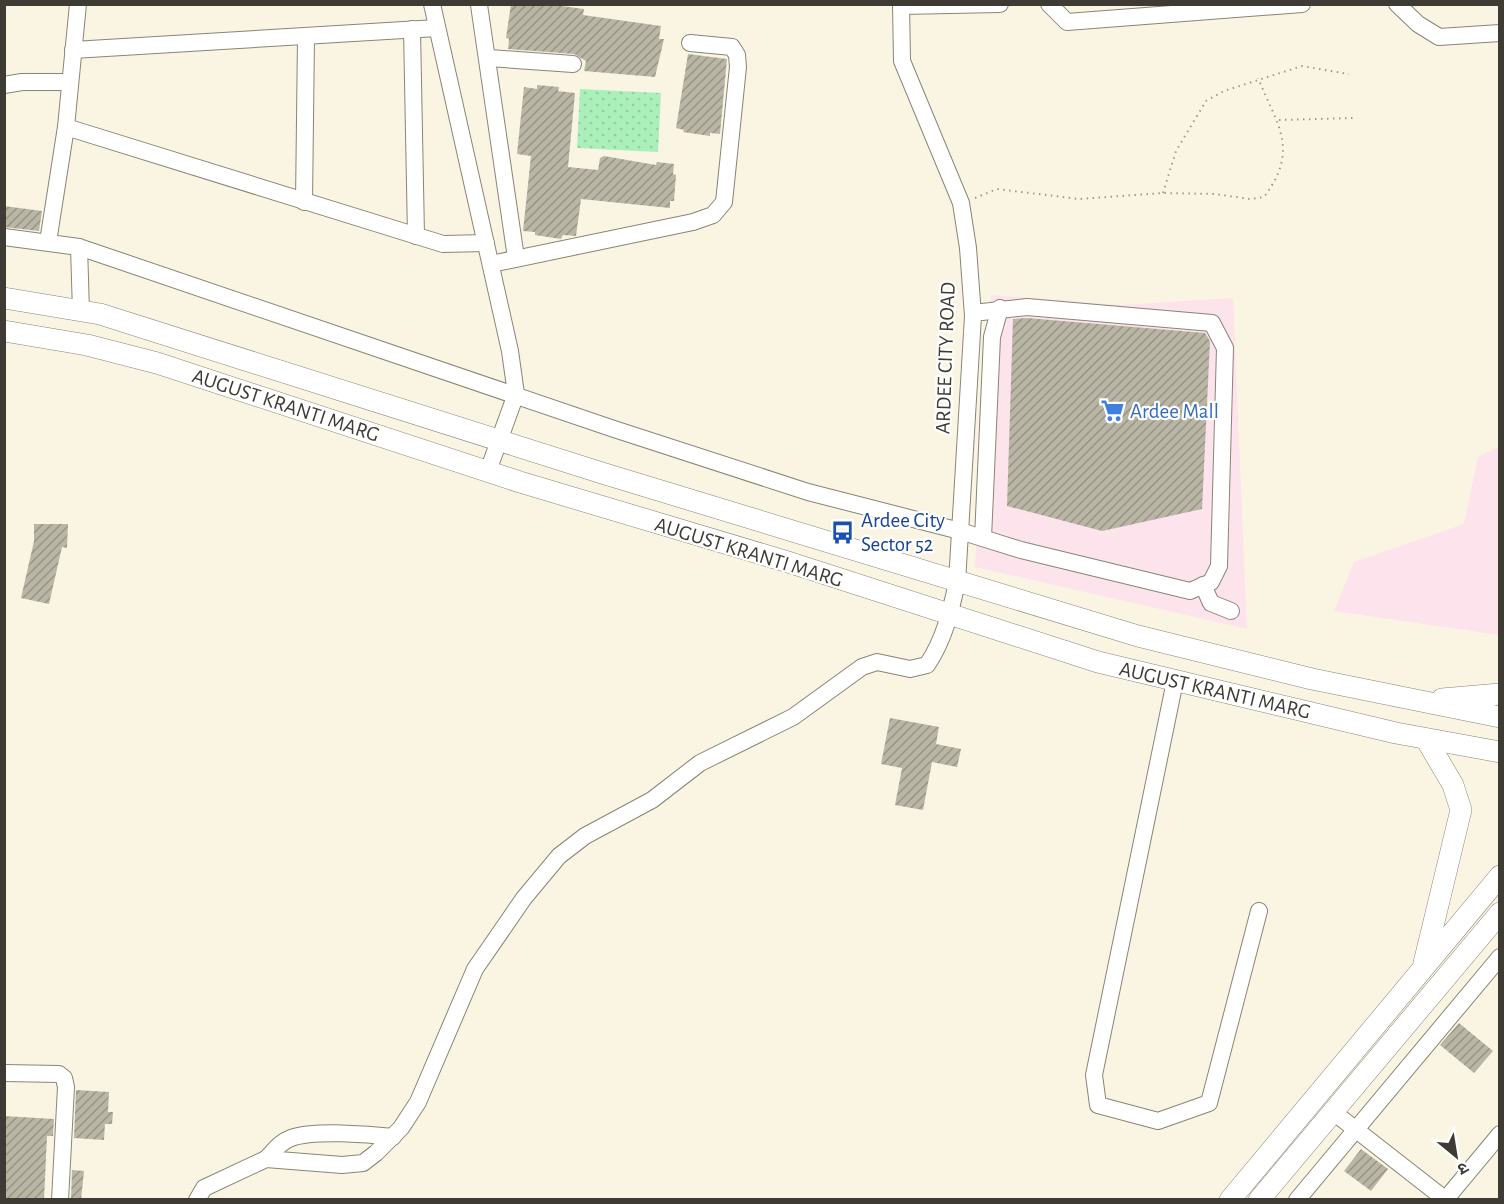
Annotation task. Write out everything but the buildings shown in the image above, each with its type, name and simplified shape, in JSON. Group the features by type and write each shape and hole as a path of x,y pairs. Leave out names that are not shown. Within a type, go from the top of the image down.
{"main road":[{"name":"AUGUST KRANTI MARG","path":"4,298 100,314 500,441 1138,636 1414,702 1500,717"},
{"name":"AUGUST KRANTI MARG","path":"4,331 87,345 157,363 488,471 788,562 1098,662 1426,739 1500,752"},
{"path":"1414,702 1500,694"},
{"path":"1421,972 1461,810 1453,785 1426,739"},
{"path":"1230,1200 1500,876"},
{"path":"1259,1200 1500,913"}],"street":[{"path":"48,242 66,127 78,4"},
{"path":"432,4 510,351 516,394 488,471"},
{"path":"901,5 1000,4"},
{"path":"1049,4 1067,22 1096,12 1302,4"},
{"path":"1397,4 1418,24 1438,37 1500,33"},
{"name":"ARDEE CITY ROAD","path":"393,1137 418,1102 475,969 524,898 559,856 585,836 652,800 700,763 793,717 862,668 877,662 910,669 927,665 950,616 957,582 973,313 968,248 961,203 902,61 901,5"},
{"path":"479,6 489,58 516,258"},
{"path":"73,50 437,28"},
{"path":"412,29 416,236"},
{"path":"304,202 306,37"},
{"path":"491,264 693,222 713,215 724,201 738,67 737,55 732,47 690,43"},
{"path":"489,58 573,64"},
{"path":"4,86 22,82 70,82"},
{"path":"66,127 443,244 486,243"},
{"path":"4,237 79,247 808,492 960,531 1021,550 1190,591 1211,582 1219,566 1225,348 1212,323 1027,307 1000,308 973,313"},
{"path":"79,247 81,311"},
{"path":"983,538 992,337 1000,308"},
{"path":"1203,585 1211,603 1231,611"},
{"path":"1175,681 1094,1075 1098,1105 1158,1121 1209,1103 1259,911"},
{"path":"1297,1200 1500,957"},
{"path":"4,1073 60,1074 64,1078 66,1087 60,1200"},
{"path":"1332,1111 1446,1199 1500,1134"},
{"path":"197,1200 204,1188 266,1159 279,1145 292,1137 359,1133 393,1137"},
{"path":"266,1159 342,1165 363,1163 393,1137"}],"path":[{"path":"1163,193 1176,151 1206,101 1224,91 1258,78 1302,66 1350,74"},
{"path":"961,203 997,189 1079,199 1163,193 1215,194 1250,199 1264,197 1273,184 1284,153 1279,120 1258,78"},
{"path":"1279,120 1354,118"}],"shaded area":[{"name":"Ardee Mall","path":"991,295 1121,305 1233,298 1247,629 975,567"},
{"path":"1499,447 1499,635 1334,611 1354,562 1464,524 1478,457"}],"green space":[{"path":"580,89 661,93 658,152 577,148"}],"place":[{"name":"Ardee Mall","path":"1112,411"},
{"name":"Ardee City Sector 52","path":"843,532"}]}
